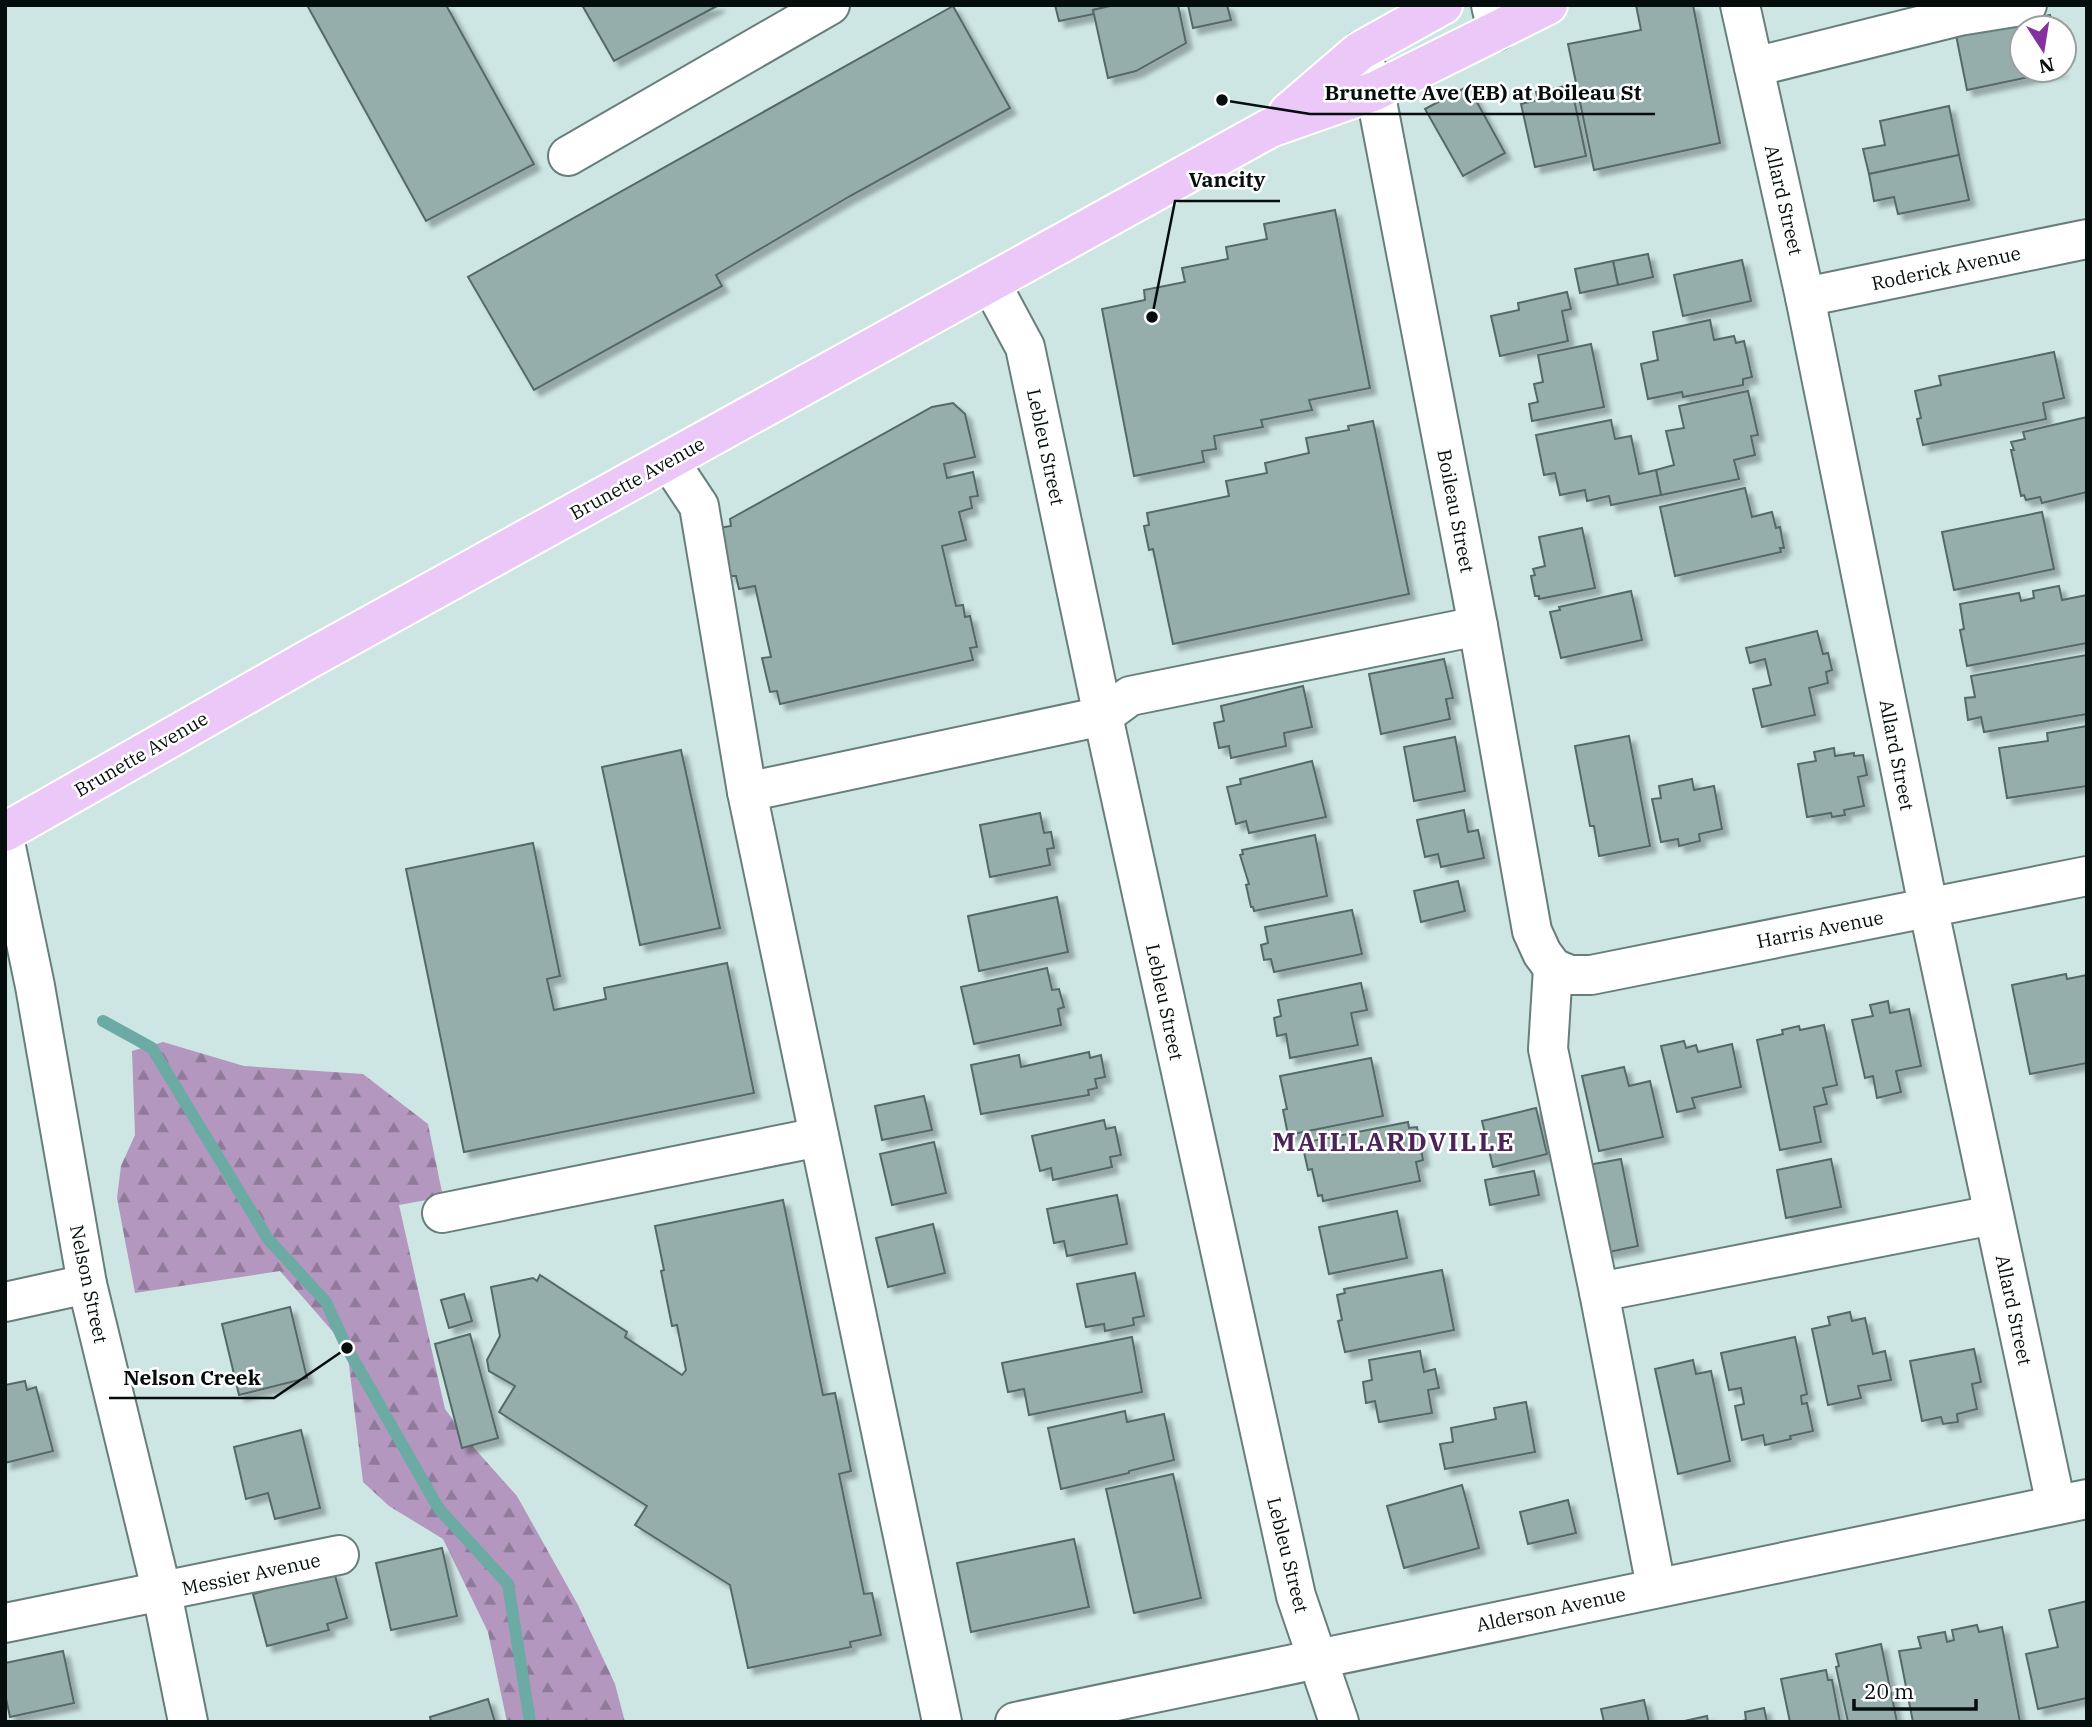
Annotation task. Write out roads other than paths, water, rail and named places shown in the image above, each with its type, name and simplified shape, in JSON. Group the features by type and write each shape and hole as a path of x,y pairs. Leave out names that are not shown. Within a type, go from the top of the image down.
{"main road":[{"name":"Brunette Avenue","path":"1270,128 1360,51 1443,5"},
{"name":"Brunette Avenue","path":"5,832 297,666 1270,128 1375,91 1494,18 1548,5"}],"street":[{"path":"568,156 780,18 830,5"},
{"name":"Allard Street","path":"1740,5 1805,297 1993,1215 2072,1502"},
{"path":"1754,67 1917,16 2027,5"},
{"name":"Boileau Street","path":"1360,51 1375,91 1478,626 1532,931 1542,953 1553,968"},
{"name":"Roderick Avenue","path":"1805,297 2087,239"},
{"name":"Lebleu Street","path":"990,284 1025,347 1296,1596 1339,1722"},
{"path":"669,461 699,506 747,792 942,1722"},
{"path":"747,792 1103,716 1130,696 1478,626"},
{"name":"Nelson Street","path":"5,842 35,986 87,1284 162,1593 188,1722"},
{"name":"Harris Avenue","path":"1553,968 1570,975 1591,975 2087,876"},
{"path":"1553,968 1548,1049 1599,1292 1656,1587"},
{"path":"442,1213 819,1137"},
{"path":"1599,1292 1993,1215"},
{"path":"5,1302 87,1284"},
{"name":"Alderson Avenue","path":"1015,1722 2072,1502"},
{"name":"Messier Avenue","path":"5,1623 339,1555"}],"waterway":[{"path":"103,1021 152,1048 268,1239 326,1302 347,1348 439,1509 508,1584 530,1722"}],"place":[{"name":"Brunette Ave (EB) at Boileau St","path":"1222,100"},
{"name":"Vancity","path":"1152,317"},
{"name":"Nelson Creek","path":"347,1348"}],"district":[{"name":"MAILLARDVILLE","path":"1394,1142"}]}
